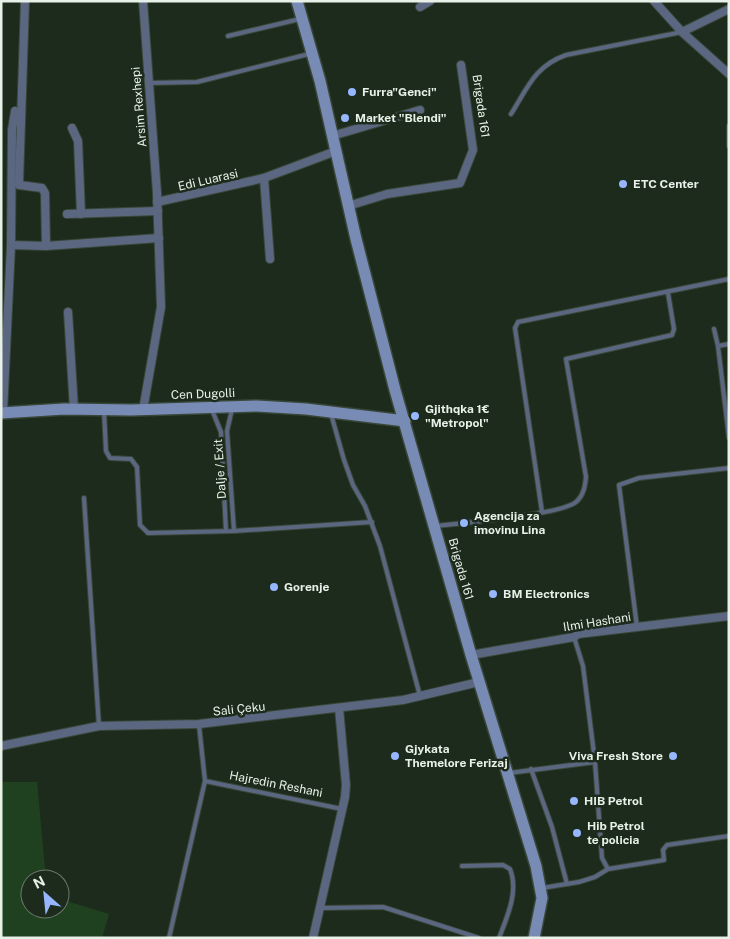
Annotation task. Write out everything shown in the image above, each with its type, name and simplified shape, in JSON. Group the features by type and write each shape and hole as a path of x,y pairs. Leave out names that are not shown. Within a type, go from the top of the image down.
{"street":[{"path":"25,1 19,182 22,186 42,188 45,193 46,246"},
{"name":"Arsim Rexhepi","path":"143,1 158,207 161,307 143,410"},
{"name":"Brigada 161","path":"297,1 312,53 374,312 471,655 542,888 540,918 534,938"},
{"path":"420,6 430,1"},
{"path":"654,1 682,32 728,73"},
{"path":"682,32 729,9"},
{"name":"Brigada 161","path":"348,206 387,194 460,184 473,150 461,65"},
{"path":"332,136 420,110"},
{"path":"2,412 11,245 12,130 15,111"},
{"path":"72,128 78,141 81,214"},
{"name":"Edi Luarasi","path":"158,207 264,178 336,151"},
{"path":"264,178 270,259"},
{"path":"67,214 158,207"},
{"path":"11,245 46,246 159,238"},
{"path":"68,312 74,409"},
{"name":"Cen Dugolli","path":"2,412 74,409 143,410 232,406 306,409 405,421"},
{"name":"Ilmi Hashani","path":"471,655 574,637 578,634 729,616"},
{"name":"Sali Çeku","path":"1,746 100,726 199,724 339,708 420,697 479,682"},
{"path":"313,938 346,785 339,708"}],"lane":[{"path":"228,36 302,19"},
{"path":"511,114 538,70 551,60 566,55 682,32"},
{"path":"148,83 197,82 312,53"},
{"path":"729,126 729,146"},
{"path":"542,512 515,328 518,322 668,293 729,279"},
{"path":"435,526 542,512 566,507 576,501 584,491 586,477 566,359 672,335 674,328 668,293"},
{"path":"714,329 718,346 729,438"},
{"path":"718,346 729,344"},
{"name":"Dalje / Exit","path":"232,406 227,431 234,531"},
{"path":"212,408 221,432 226,531"},
{"path":"104,410 106,450 110,458 131,459 137,467 140,525 148,532 234,531 372,522"},
{"path":"331,412 344,460 372,522 420,697"},
{"path":"637,627 619,485 639,478 729,468"},
{"path":"84,498 100,726"},
{"path":"574,637 583,666 595,762 602,858 608,869"},
{"path":"169,938 205,781 199,724"},
{"path":"506,773 595,762"},
{"path":"531,769 552,827 567,884"},
{"name":"Hajredin Reshani","path":"205,781 342,808"},
{"path":"542,888 594,877 608,869 664,860 663,850 667,845 729,836"},
{"path":"462,866 503,865 510,869 512,877 512,902 499,938"},
{"path":"320,908 383,907 479,938"}],"green space":[{"path":"1,782 37,782 45,869 20,869 20,919 70,919 70,902 109,914 102,938 1,938"}],"place":[{"name":"Furra\"Genci\"","path":"352,92"},
{"name":"Market \"Blendi\"","path":"345,118"},
{"name":"ETC Center","path":"623,184"},
{"name":"Gjithqka 1€ \"Metropol\"","path":"415,416"},
{"name":"Agencija za imovinu Lina","path":"464,523"},
{"name":"Gorenje","path":"274,587"},
{"name":"BM Electronics","path":"493,594"},
{"name":"Gjykata Themelore Ferizaj","path":"395,756"},
{"name":"Viva Fresh Store","path":"673,756"},
{"name":"HIB Petrol","path":"574,801"},
{"name":"Hib Petrol te policia","path":"577,833"}]}
